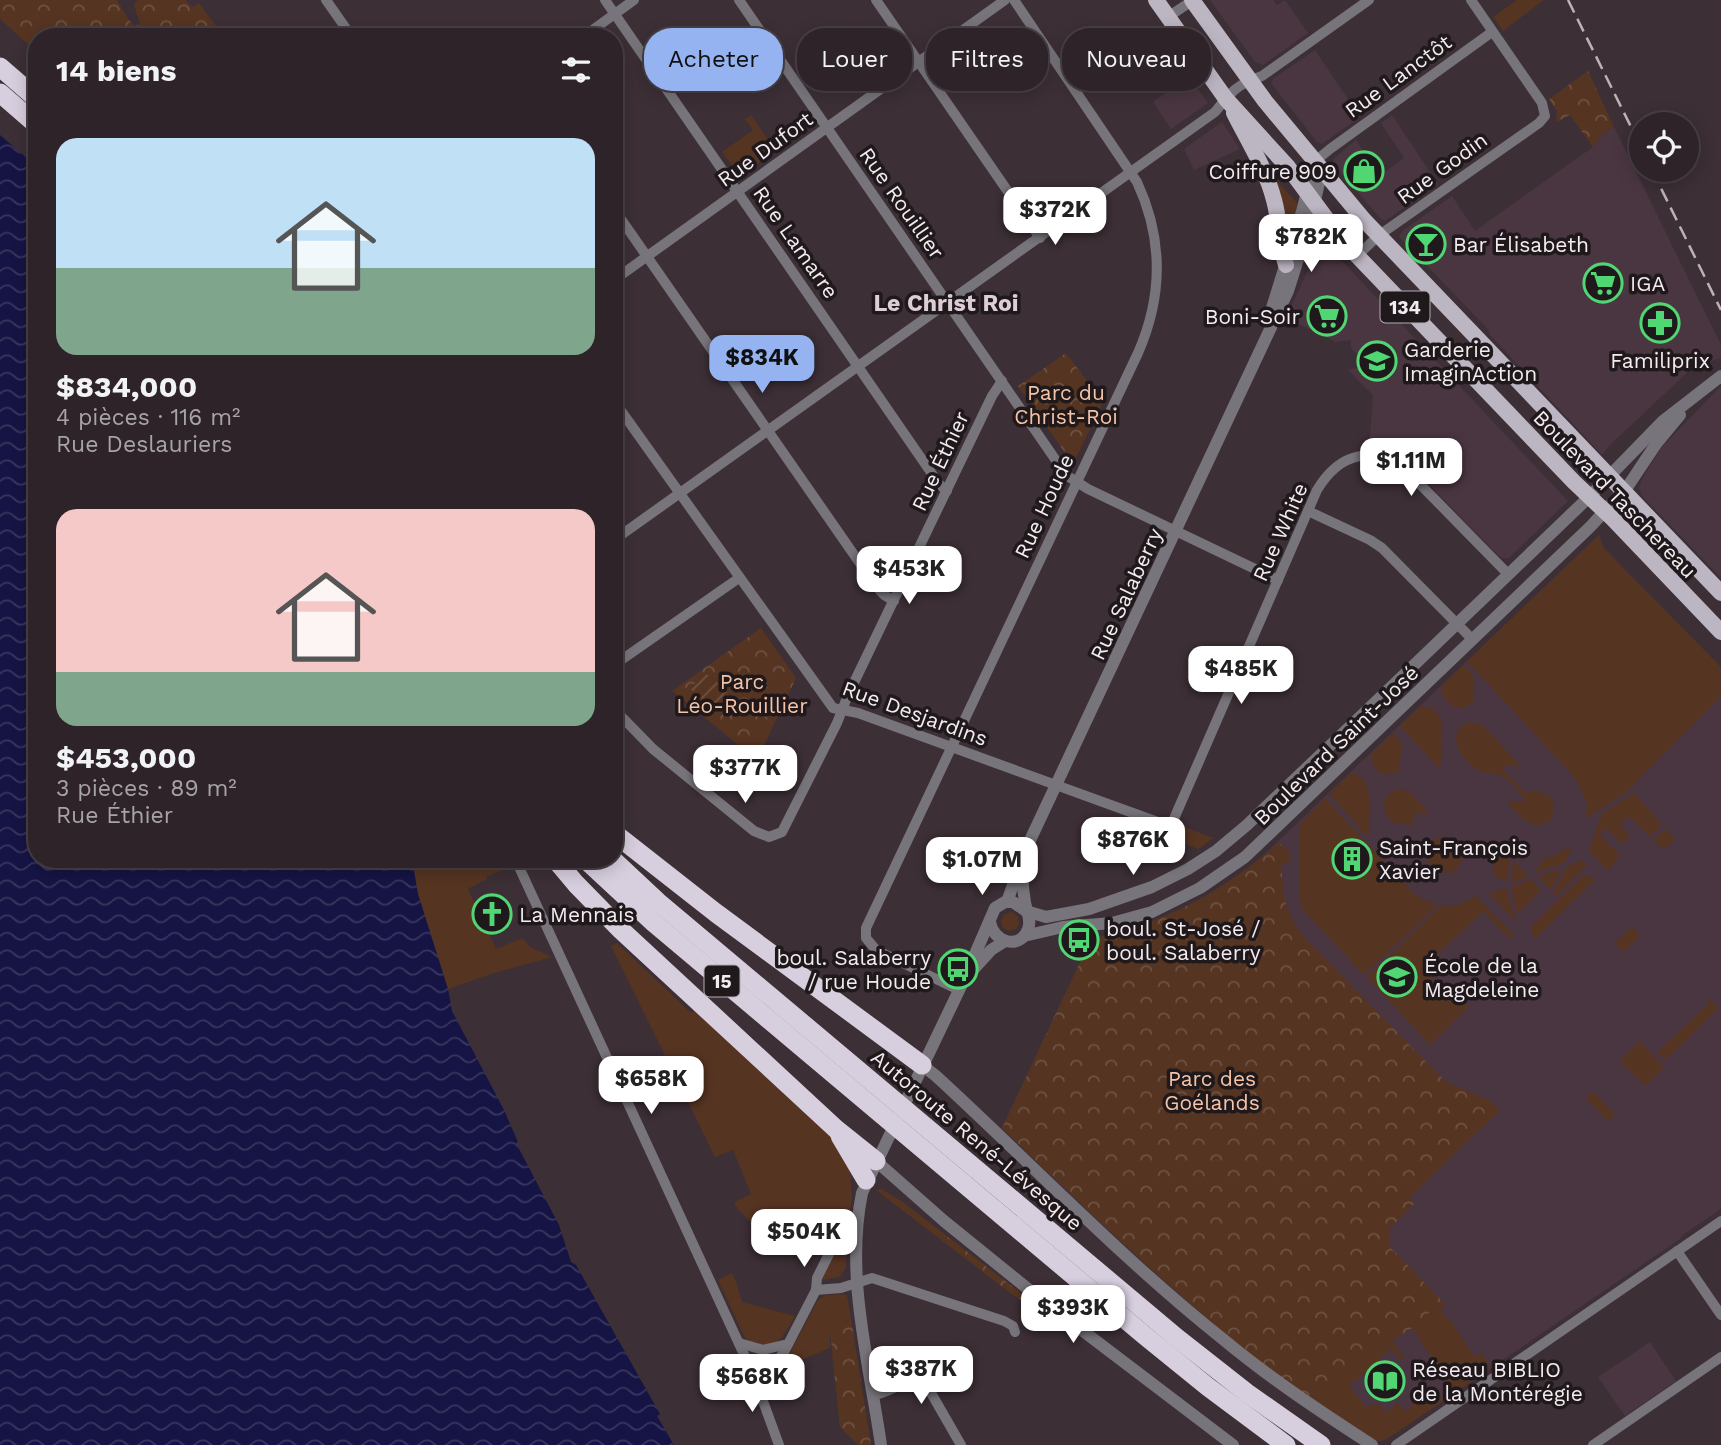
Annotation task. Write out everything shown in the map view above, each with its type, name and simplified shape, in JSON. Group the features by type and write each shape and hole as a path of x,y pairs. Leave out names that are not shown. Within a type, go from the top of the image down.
{"highway":[{"path":"0,67 28,91"},
{"path":"0,93 28,117"},
{"path":"623,840 716,913 922,1065"},
{"path":"563,868 613,922 836,1129 876,1161"},
{"name":"Autoroute René-Lévesque","path":"595,868 654,923 1184,1368 1286,1445"},
{"name":"Autoroute René-Lévesque","path":"622,868 658,902 1200,1357 1321,1445"},
{"path":"836,1129 866,1181"}],"main road":[{"name":"Boulevard Taschereau","path":"1156,0 1226,99 1262,135 1343,241 1589,497 1718,623"},
{"name":"Boulevard Taschereau","path":"1192,0 1249,80 1321,161 1378,236 1721,593"},
{"path":"1226,99 1270,188 1278,214 1280,247 1286,265"},
{"path":"1303,247 1325,239 1343,241"}],"street":[{"path":"326,0 346,28"},
{"name":"Rue Lamarre","path":"605,0 939,484 947,491"},
{"path":"596,28 634,0"},
{"name":"Rue Rouillier","path":"739,0 1063,471 1076,483 1278,580"},
{"path":"876,0 1040,238"},
{"name":"Rue Dufort","path":"623,273 1005,0"},
{"name":"Rue Houde","path":"961,986 876,950 865,933 1144,339 1156,296 1158,256 1146,202 1131,172 1014,0"},
{"path":"1167,18 1192,0"},
{"path":"623,534 1216,112 1235,88 1262,76 1369,0"},
{"path":"1471,0 1492,32"},
{"name":"Rue Godin","path":"1357,256 1378,236 1545,116 1545,109 1492,32"},
{"name":"Rue Lanctôt","path":"1296,177 1492,32"},
{"name":"Rue Salaberry","path":"1258,351 1321,161"},
{"name":"Rue Salaberry","path":"1007,902 1025,851 1288,291 1303,247 1311,197"},
{"path":"623,222 875,585 894,601"},
{"path":"1694,398 1721,376"},
{"name":"Rue Éthier","path":"623,719 645,742 702,792 754,831 769,837 778,835 785,828 994,391 1002,381"},
{"name":"Boulevard Saint-José","path":"1026,911 1041,916 1058,916 1125,898 1174,877 1232,839 1589,497 1663,421 1694,398"},
{"name":"Boulevard Saint-José","path":"1024,936 1056,928 1095,926 1131,919 1178,900 1226,872 1266,839 1605,511 1623,492 1660,439 1694,398"},
{"name":"Rue Desjardins","path":"623,416 836,709 852,710 1163,824 1169,825 1174,819"},
{"name":"Rue White","path":"1174,819 1308,511 1325,478 1342,463 1362,455 1386,458 1409,473 1508,575"},
{"path":"1308,511 1377,544 1473,640"},
{"path":"623,659 739,578"},
{"name":"Rue Salaberry","path":"1025,851 1023,882 1026,911"},
{"path":"519,868 753,1374 779,1445"},
{"path":"881,1445 856,1282 856,1230 866,1181 961,986 995,908 1007,902 1018,904 1026,911 1029,925 1024,936 1005,941 986,954 961,986"},
{"path":"990,922 993,933 1005,941"},
{"path":"922,1065 1107,1238 1203,1323 1288,1389 1372,1445"},
{"path":"876,1161 944,1222 1030,1291 1233,1445"},
{"path":"1396,1445 1721,1222"},
{"path":"1677,1251 1721,1315"},
{"path":"753,1374 777,1362 816,1290 817,1278 829,1254"},
{"path":"816,1290 841,1288 872,1278 1004,1321 1013,1326 1016,1332"},
{"path":"739,1343 763,1350 788,1344"},
{"path":"1593,1445 1721,1357"},
{"path":"874,1395 891,1391 916,1379 923,1379 961,1445"}],"shaded area":[{"path":"1210,0 1273,0 1277,5 1285,0 1308,33 1263,65 1255,62"},
{"path":"1315,50 1360,117 1322,144 1317,142 1271,83 1274,78"},
{"path":"1168,91 1200,91 1208,103 1171,129 1153,102"},
{"path":"1392,115 1438,184 1385,221 1337,168 1333,159 1356,140 1379,176 1404,158 1381,123"},
{"path":"1222,122 1240,149 1194,170 1184,149"},
{"path":"1614,127 1629,158 1629,182 1641,182 1721,345 1721,358 1698,369 1693,367 1602,455 1490,335 1488,329 1399,237 1402,231 1452,196 1475,231 1593,147 1601,135"},
{"path":"1328,246 1568,501 1509,558 1502,558 1497,554 1404,459 1380,449 1369,448 1373,395 1348,370 1368,365 1351,348 1351,340 1336,342 1286,318 1318,248"},
{"path":"1721,386 1721,578 1642,496 1639,488 1661,448"},
{"name":"École de la Magdeleine","path":"1599,535 1604,548 1721,668 1721,1209 1390,1437 1377,1442 1307,1397 1100,1223 1002,1128 1091,939 1127,931 1172,914 1201,900 1250,868"},
{"path":"1650,1342 1676,1381 1625,1416 1598,1377"}],"green space":[{"path":"0,0 117,0 135,26 140,23 134,5 137,0 186,0 192,7 199,3 217,28 28,28 28,44 0,19"},
{"path":"1517,0 1544,0 1503,31 1493,17"},
{"path":"1588,71 1614,127 1601,135 1593,147 1570,115 1556,122 1557,111 1549,99"},
{"path":"751,115 776,151 740,176 722,152 753,130 745,119"},
{"path":"1276,182 1298,204 1287,245"},
{"name":"Parc du Christ-Roi","path":"1066,353 1103,402 1073,464 1018,386"},
{"path":"1599,535 1604,548 1720,666 1721,696 1624,794 1586,818 1587,803 1576,779 1467,661"},
{"name":"Parc Léo-Rouillier","path":"761,628 796,678 757,760 672,691"},
{"path":"1463,665 1474,676 1474,701 1467,707 1455,708 1443,697 1441,687"},
{"path":"704,672 741,702 731,714 722,707 718,712 690,689"},
{"path":"1421,706 1434,709 1442,721 1441,764 1438,767 1400,726"},
{"path":"1470,722 1485,728 1521,766 1505,766 1504,771 1525,792 1541,792 1551,798 1554,810 1548,822 1535,825 1524,820 1507,801 1523,802 1524,797 1512,784 1502,776 1476,769 1463,757 1456,741 1457,733"},
{"path":"1393,733 1402,743 1399,771 1389,775 1376,769 1371,754"},
{"path":"1351,773 1359,776 1368,788 1370,832 1366,835 1329,794"},
{"path":"1401,789 1411,793 1430,814 1414,814 1414,825 1395,823 1386,816 1384,801 1391,792"},
{"path":"1634,793 1662,825 1650,837 1629,816 1620,825 1630,836 1622,844 1606,828 1600,834 1620,856 1608,871 1589,851 1602,813"},
{"path":"1325,798 1412,892 1438,905 1364,975 1303,910 1300,901 1300,824"},
{"path":"1184,827 1214,838 1198,849 1169,838 1178,835"},
{"path":"1665,829 1675,839 1663,850 1653,841"},
{"path":"1433,838 1452,840 1461,846 1464,856 1456,871 1449,873 1438,870 1416,848 1432,849"},
{"path":"1492,839 1510,858 1507,882 1493,875 1496,852"},
{"name":"Parc des Goélands","path":"1278,843 1286,848 1291,858 1291,862 1281,863 1283,885 1292,919 1304,937 1445,1081 1490,1101 1500,1110 1409,1198 1414,1204 1390,1228 1390,1247 1442,1301 1412,1328 1307,1397 1188,1302 1002,1128 1091,939 1143,925 1191,904 1236,877"},
{"path":"1569,847 1571,850 1564,863 1535,873 1543,859"},
{"path":"1582,860 1587,865 1556,896 1553,893 1567,866"},
{"path":"1514,861 1529,876 1511,883"},
{"path":"414,868 507,868 468,889 496,949 523,938 530,947 552,957 448,989 418,894"},
{"path":"1562,868 1551,890 1538,877"},
{"path":"1584,875 1596,879 1534,940 1531,926"},
{"path":"1531,879 1541,890 1517,914 1511,887"},
{"path":"1506,888 1516,922 1489,894"},
{"path":"1476,896 1514,935 1510,939 1483,911 1425,967 1434,978 1431,984 1438,991 1443,988 1452,997 1457,992 1469,1006 1430,1045 1367,977 1442,905 1458,905"},
{"path":"1012,912 1018,917 1019,924 1016,929 1008,931 1002,927 1001,920 1005,914"},
{"path":"1632,927 1640,936 1624,952 1615,943"},
{"path":"617,943 690,1012 694,1012 692,1004 825,1127 850,1168 852,1197 846,1267 840,1277 822,1280 826,1250 821,1227 788,1212 772,1245 737,1208 734,1202 751,1194 733,1150 715,1157 611,946"},
{"path":"1710,999 1719,1008 1665,1060 1657,1051 1709,1003 1707,1001"},
{"path":"1640,1041 1664,1067 1645,1086 1620,1061"},
{"path":"1592,1091 1615,1115 1608,1121 1586,1098"},
{"path":"881,1189 900,1200 1034,1303 1031,1307 876,1190"},
{"path":"731,1273 742,1302 795,1316 776,1343 763,1346 745,1338 718,1280"},
{"path":"826,1295 847,1295 851,1318 830,1332 830,1348 782,1368 818,1300"},
{"path":"1442,1301 1446,1305 1440,1311 1450,1320 1475,1357 1482,1353 1490,1369 1454,1394 1449,1391 1453,1388 1412,1328"},
{"path":"851,1318 871,1445 858,1445 840,1427 830,1332"},
{"path":"1393,1341 1405,1358 1401,1360 1391,1349 1379,1358 1381,1362 1349,1385 1366,1408 1373,1403 1380,1404 1385,1413 1398,1403 1406,1411 1412,1406 1411,1403 1427,1392 1434,1401 1441,1397 1442,1402 1390,1437 1383,1441 1372,1440 1307,1397"}],"water":[{"path":"0,135 28,159 28,868 414,868 418,894 448,989 452,1011 504,1110 518,1142 516,1143 559,1225 571,1262 576,1265 660,1414 657,1416 674,1445 0,1445"}],"railway":[{"path":"1568,0 1629,123"},
{"path":"1658,182 1721,310"}],"place":[{"name":"Coiffure 909","path":"1364,171"},
{"name":"Bar Élisabeth","path":"1426,244"},
{"name":"IGA","path":"1603,283"},
{"name":"Boni-Soir","path":"1327,316"},
{"name":"Familiprix","path":"1660,323"},
{"name":"Garderie ImaginAction","path":"1377,361"},
{"name":"Saint-François Xavier","path":"1352,859"},
{"name":"La Mennais","path":"492,914"},
{"name":"boul. St-José / boul. Salaberry","path":"1079,940"},
{"name":"boul. Salaberry / rue Houde","path":"958,969"},
{"name":"École de la Magdeleine","path":"1397,977"},
{"name":"Réseau BIBLIO de la Montérégie","path":"1385,1381"}],"district":[{"name":"Le Christ Roi","path":"946,303"}]}
